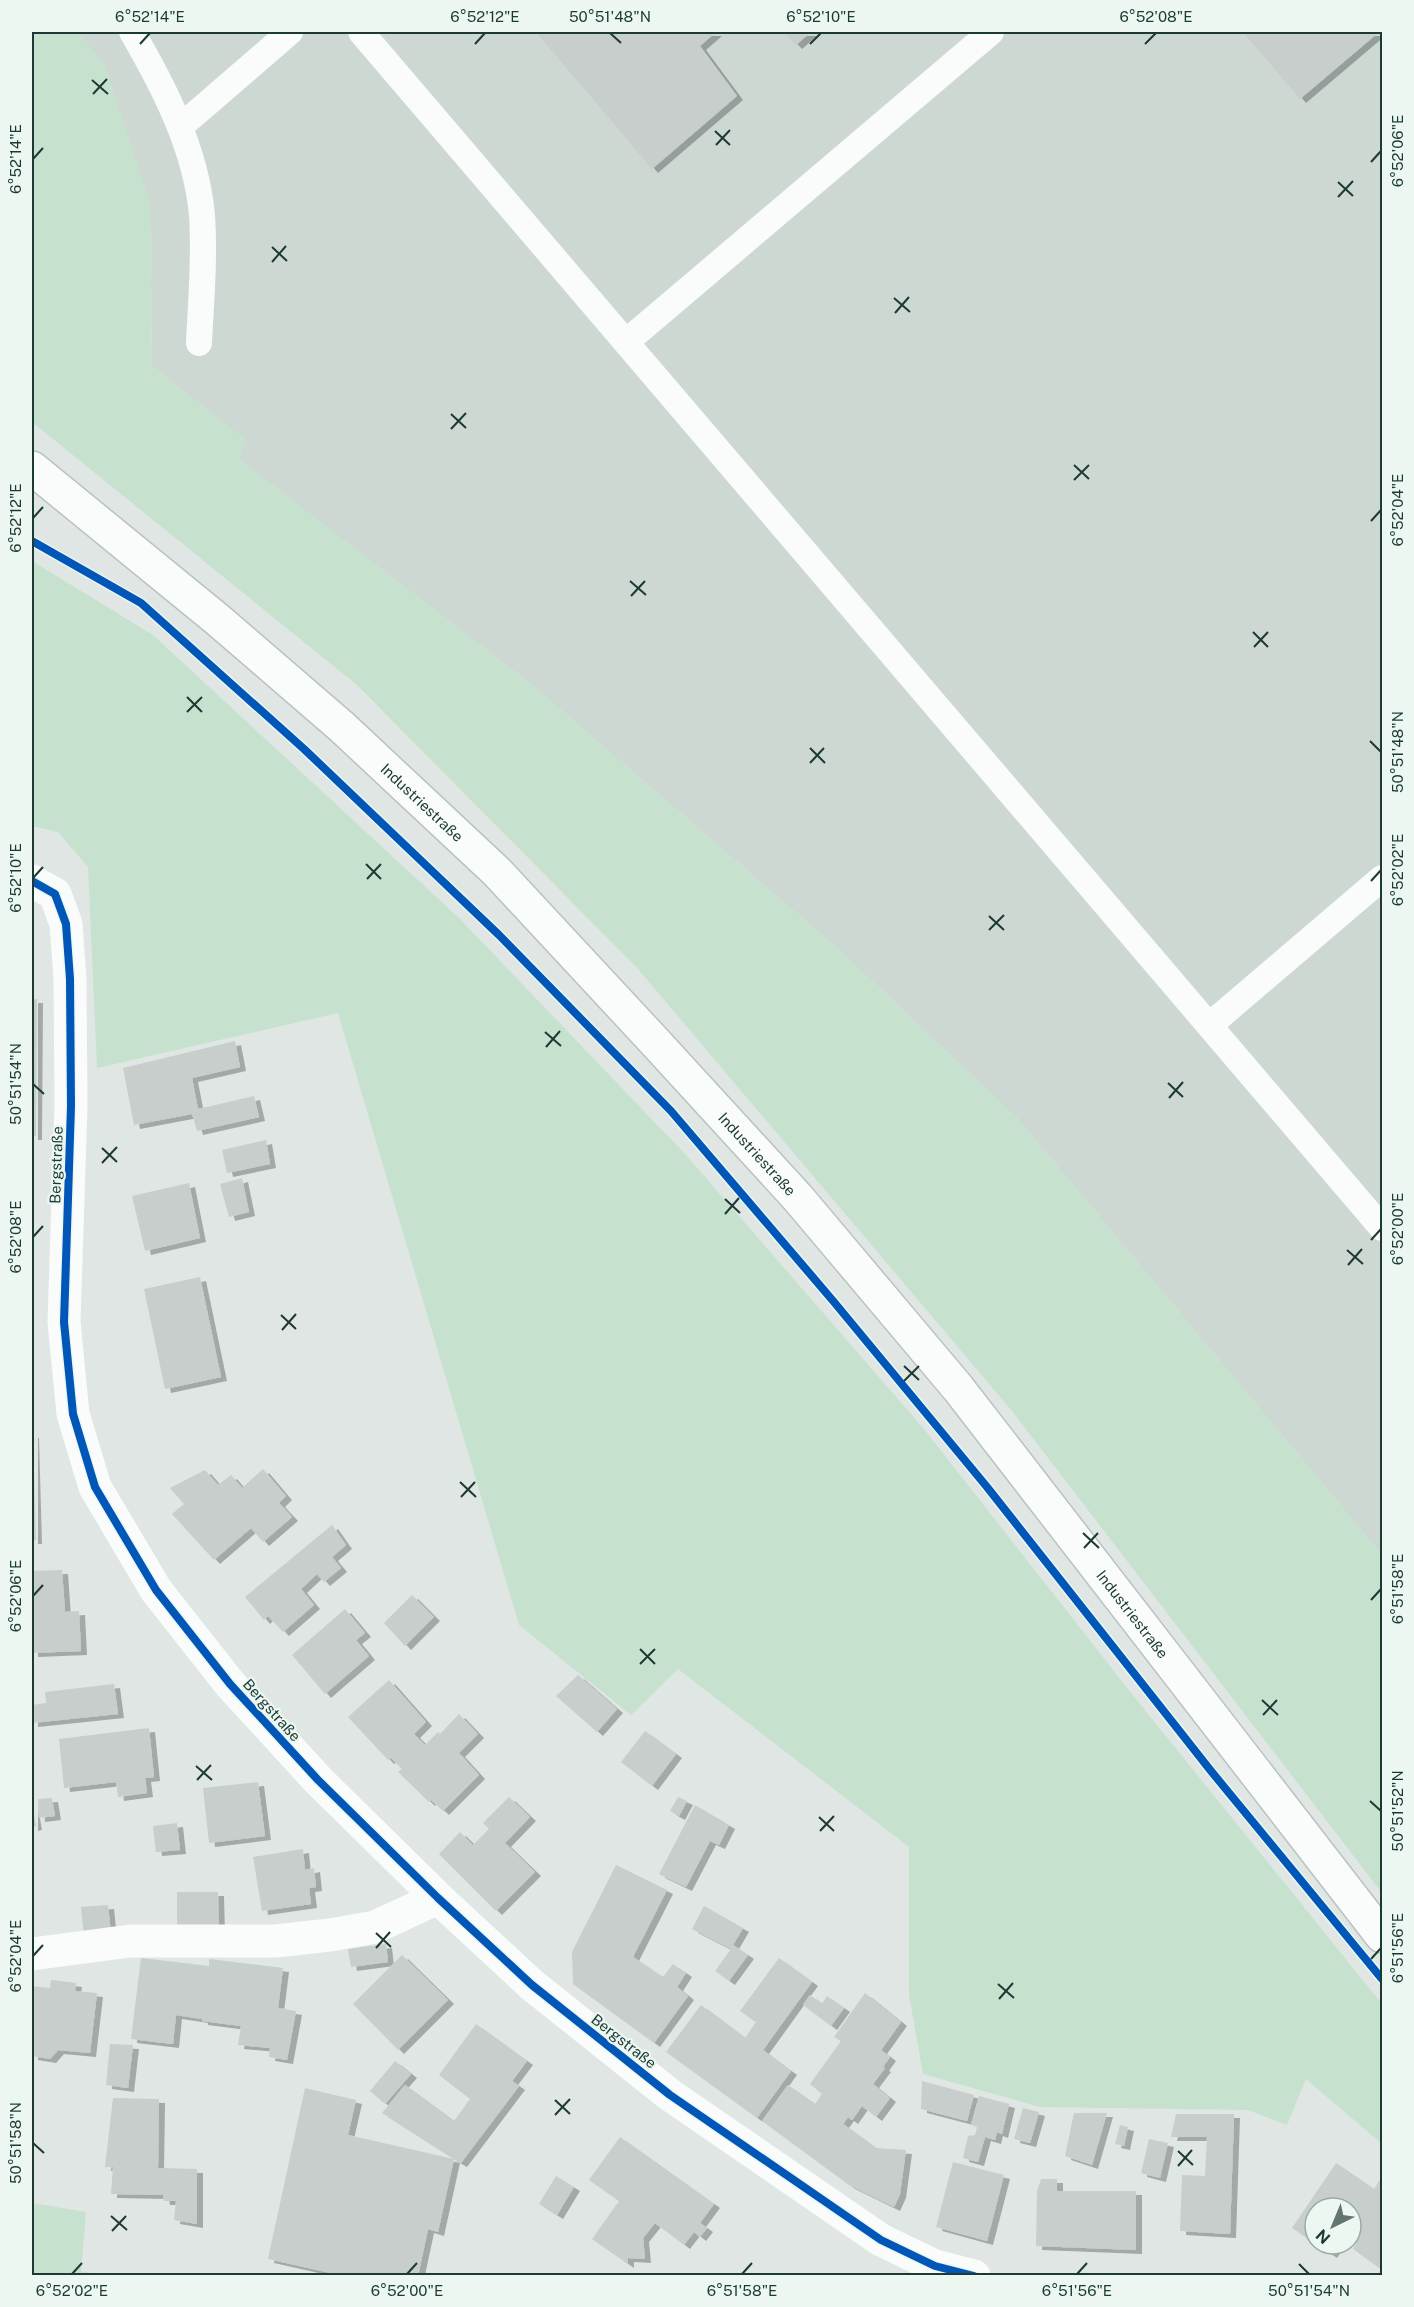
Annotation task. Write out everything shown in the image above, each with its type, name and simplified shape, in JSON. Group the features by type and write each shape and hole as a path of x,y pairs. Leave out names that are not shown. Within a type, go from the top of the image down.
{"street":[{"name":"Industriestraße","path":"32,468 218,620 342,727 497,872 656,1043 798,1198 958,1388 1383,1936"},
{"name":"Bergstraße","path":"32,881 55,894 66,924 70,979 71,1106 64,1322 74,1414 95,1487 156,1590 231,1684 318,1780 438,1898 532,1985 670,2095 881,2240 934,2266 974,2276"},
{"path":"32,1954 130,1941 276,1941 330,1935 375,1927 438,1898"}],"lane":[{"path":"132,32 157,75 180,127 191,160 202,213 203,279 199,343"},
{"path":"180,127 290,32"},
{"path":"361,32 1383,1227"},
{"path":"627,342 991,32"},
{"path":"1210,1024 1383,878"}],"shaded area":[{"path":"77,32 1382,32 1382,1555 1018,1119 838,949 532,685 238,459 245,440 152,366 150,203"}],"green space":[{"path":"32,32 77,32 106,68 150,203 152,366 246,440 239,459 532,685 838,949 1018,1119 1382,1555 1382,1893 1012,1411 638,969 357,685 32,422"},
{"path":"32,561 153,635 459,918 686,1155 924,1429 1128,1689 1382,2004 1382,2144 1306,2079 1287,2125 1248,2110 1040,2107 923,2074 909,1995 909,1847 678,1669 631,1715 519,1625 338,1013 97,1068 88,867 58,832 32,826"},
{"path":"32,2203 86,2212 81,2271 98,2275 32,2275"}],"building":[{"path":"536,32 716,32 700,46 737,96 652,169"},
{"path":"784,32 811,32 796,45"},
{"path":"1243,32 1379,32 1300,99"},
{"path":"32,999 37,999 36,1136 32,1136"},
{"path":"235,1041 240,1067 192,1078 198,1109 254,1096 259,1117 197,1131 192,1114 134,1125 123,1068"},
{"path":"266,1140 270,1164 227,1173 222,1150"},
{"path":"242,1178 249,1212 229,1217 220,1184"},
{"path":"189,1183 200,1238 145,1251 132,1196"},
{"path":"200,1277 221,1377 165,1389 144,1289"},
{"path":"33,1434 36,1540 32,1540"},
{"path":"263,1469 286,1496 279,1503 292,1517 263,1542 251,1528 214,1560 172,1514 184,1504 170,1488 205,1470 218,1485 231,1475 242,1488"},
{"path":"332,1525 346,1545 332,1557 341,1568 324,1582 317,1574 301,1589 314,1605 283,1632 268,1616 264,1620 245,1597"},
{"path":"62,1570 65,1612 79,1611 81,1651 32,1653 32,1571"},
{"path":"412,1595 434,1617 405,1646 384,1623"},
{"path":"345,1609 365,1633 356,1640 369,1656 325,1694 292,1655"},
{"path":"578,1675 617,1709 597,1732 556,1696"},
{"path":"389,1680 426,1722 414,1734 425,1745 438,1732 440,1734 459,1714 478,1734 459,1753 479,1775 443,1811 431,1800 429,1802 398,1772 402,1769 391,1758 388,1760 348,1717"},
{"path":"114,1684 118,1714 32,1723 32,1705 46,1703 45,1692"},
{"path":"149,1728 154,1777 145,1778 147,1793 118,1797 116,1782 64,1788 59,1739"},
{"path":"645,1731 676,1754 652,1786 621,1762"},
{"path":"258,1782 265,1836 209,1843 203,1788"},
{"path":"509,1797 530,1817 505,1843 535,1872 496,1911 439,1854 460,1832 473,1845 489,1829 483,1823"},
{"path":"678,1797 687,1801 679,1816 670,1811"},
{"path":"52,1798 55,1816 39,1818 38,1799"},
{"path":"32,1803 36,1826 32,1827"},
{"path":"695,1805 729,1825 719,1845 710,1841 686,1887 659,1874"},
{"path":"177,1823 180,1850 156,1852 153,1826"},
{"path":"303,1849 305,1870 314,1868 316,1887 309,1888 311,1904 262,1911 253,1857"},
{"path":"616,1865 667,1890 633,1957 663,1977 673,1964 686,1973 677,1987 688,1996 654,2043 573,1984 572,1952"},
{"path":"177,1892 218,1892 219,1932 177,1933"},
{"path":"108,1905 111,1934 84,1936 81,1907"},
{"path":"704,1906 743,1928 733,1945 748,1955 729,1981 715,1971 731,1949 692,1929"},
{"path":"386,1944 388,1962 351,1967 348,1949"},
{"path":"402,1955 448,2000 398,2050 353,2004"},
{"path":"141,1958 209,1966 209,1959 283,1968 278,2008 296,2011 287,2060 269,2057 270,2048 238,2045 241,2026 176,2015 173,2044 131,2039"},
{"path":"779,1958 812,1982 763,2050 791,2071 757,2118 666,2052 701,2005 745,2038 756,2022 740,2011"},
{"path":"51,1980 76,1983 75,1991 97,1993 90,2053 58,2050 50,2059 32,2056 32,1986 50,1988"},
{"path":"865,1993 901,2022 881,2050 890,2057 873,2084 890,2098 876,2117 862,2106 852,2120 848,2117 843,2124 876,2148 906,2150 900,2194 894,2207 849,2185 762,2121 788,2085 815,2104 822,2094 810,2084 841,2041 834,2037"},
{"path":"810,1995 822,2004 827,1996 844,2008 831,2026 803,2005"},
{"path":"476,2024 527,2061 512,2081 519,2086 461,2163 382,2113 405,2085 454,2121 470,2099 439,2075"},
{"path":"110,2044 133,2045 128,2088 106,2085"},
{"path":"395,2061 411,2074 385,2104 370,2091"},
{"path":"922,2081 974,2095 967,2121 921,2109"},
{"path":"305,2088 356,2100 348,2135 454,2159 438,2232 428,2229 418,2276 344,2276 268,2259"},
{"path":"979,2096 1009,2104 1002,2134 997,2132 995,2140 985,2137 978,2162 963,2158 968,2136 975,2135 977,2127 971,2125"},
{"path":"113,2098 159,2099 158,2168 197,2169 197,2224 174,2220 176,2201 164,2201 163,2195 111,2194 113,2167 105,2167"},
{"path":"1023,2108 1039,2112 1030,2143 1014,2139"},
{"path":"1074,2113 1107,2113 1092,2165 1065,2156"},
{"path":"1176,2114 1234,2114 1230,2234 1180,2231 1182,2175 1205,2176 1207,2137 1171,2137"},
{"path":"1120,2125 1128,2127 1124,2146 1115,2144"},
{"path":"620,2137 714,2204 700,2223 707,2228 700,2237 694,2232 684,2245 655,2223 643,2238 645,2259 628,2258 628,2264 592,2239 619,2201 589,2180"},
{"path":"1149,2139 1168,2143 1160,2178 1141,2173"},
{"path":"953,2162 1004,2175 987,2241 936,2227"},
{"path":"1336,2163 1374,2189 1381,2178 1382,2270 1363,2256 1363,2196 1314,2196"},
{"path":"556,2176 574,2187 557,2215 539,2204"},
{"path":"1041,2179 1057,2179 1057,2191 1136,2191 1136,2250 1036,2246 1037,2191"},
{"path":"1303,2212 1303,2235 1292,2228"}],"cycle path":[{"path":"32,541 141,603 304,749 499,935 671,1111 834,1302 987,1487 1211,1771 1382,1979"},
{"path":"32,881 55,894 66,924 70,979 71,1106 64,1322 73,1414 95,1487 156,1590 230,1684 318,1780 438,1898 532,1985 670,2095 881,2240 935,2266 974,2276"}]}
